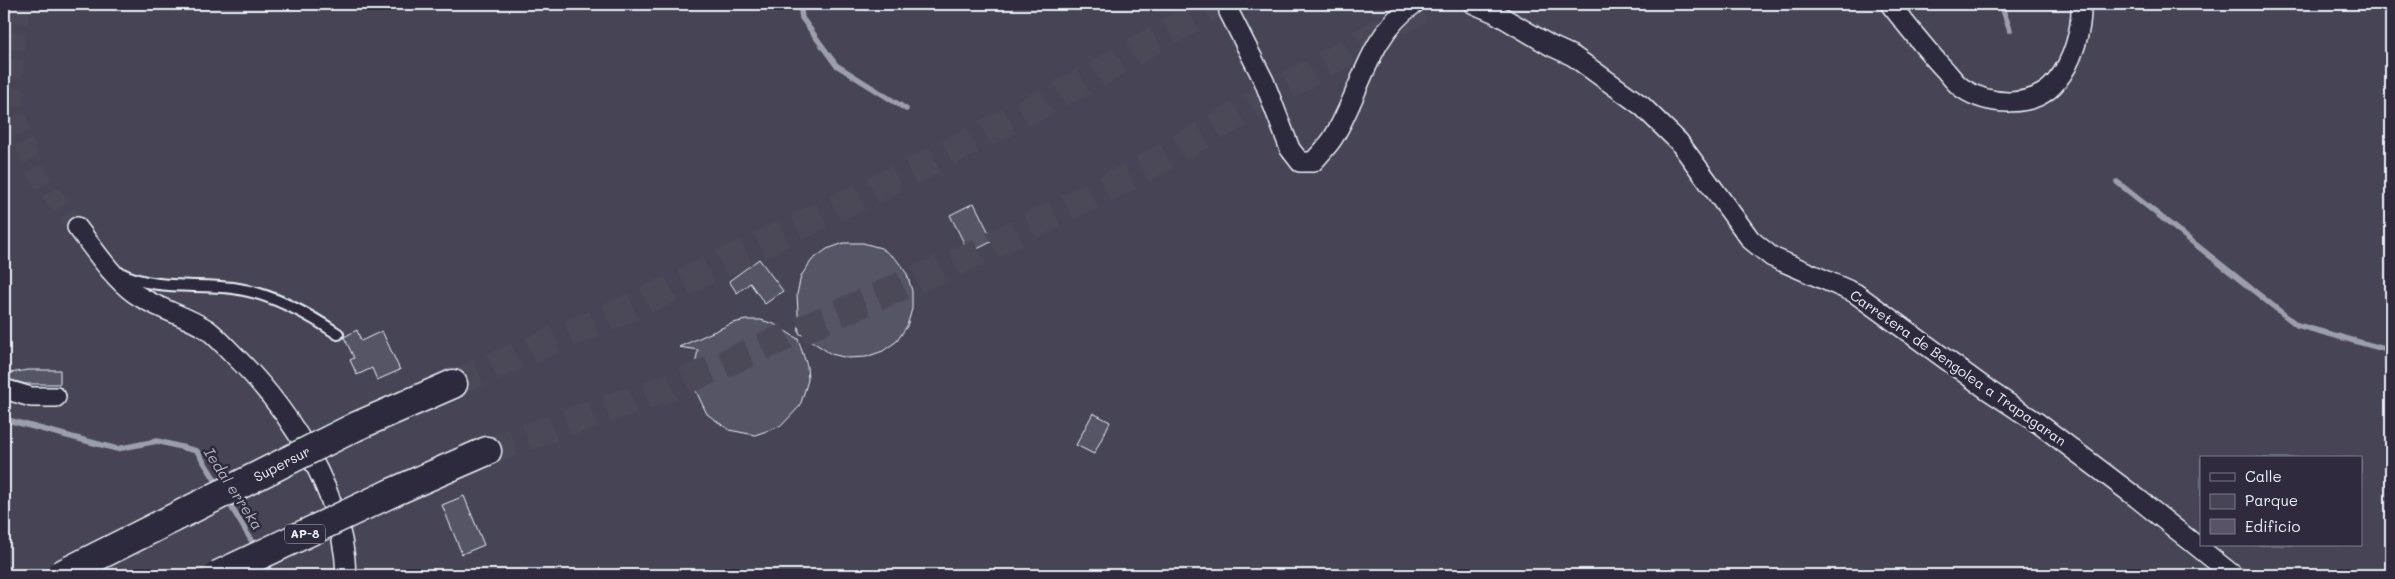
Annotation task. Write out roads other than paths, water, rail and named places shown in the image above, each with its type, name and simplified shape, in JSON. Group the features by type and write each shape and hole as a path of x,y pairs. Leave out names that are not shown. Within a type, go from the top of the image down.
{"highway":[{"name":"Supersur","path":"60,575 358,426 453,384"},
{"name":"AP-8","path":"218,575 487,451"}],"street":[{"path":"1228,4 1229,12 1264,81 1290,149 1300,162 1313,162 1333,138 1385,31 1400,13 1414,4"},
{"name":"Carretera de Bengolea a Trapagaran","path":"1474,4 1495,13 1551,46 1573,56 1642,106 1679,142 1751,240 1772,257 1855,293 1988,390 2038,423 2137,498 2233,575"},
{"path":"1890,4 1933,58 1961,88 1987,101 2006,104 2036,96 2056,83 2077,41 2081,4"},
{"path":"77,228 110,268 134,293 210,331 249,370 274,400 298,435 319,474 335,515 346,575"},
{"path":"4,389 31,397 56,397"}],"lane":[{"path":"110,268 136,281 160,285 236,288 285,302 338,334"}],"waterway":[{"path":"800,4 802,18 836,65 906,109"},
{"path":"2001,4 2010,30"},
{"path":"2117,182 2297,325 2384,349 2391,353"},
{"name":"Iedal erreka","path":"4,419 117,449 157,441 197,451 219,486"},
{"name":"Iedal erreka","path":"226,498 256,548"},
{"name":"Iedal erreka","path":"264,560 272,575"}],"tunnel":[{"path":"21,4 15,48 14,93 22,138 40,178 77,227"},
{"path":"453,384 641,303 937,159 1085,81 1216,4"},
{"path":"487,451 678,384 979,252 1135,174 1429,4"}]}
